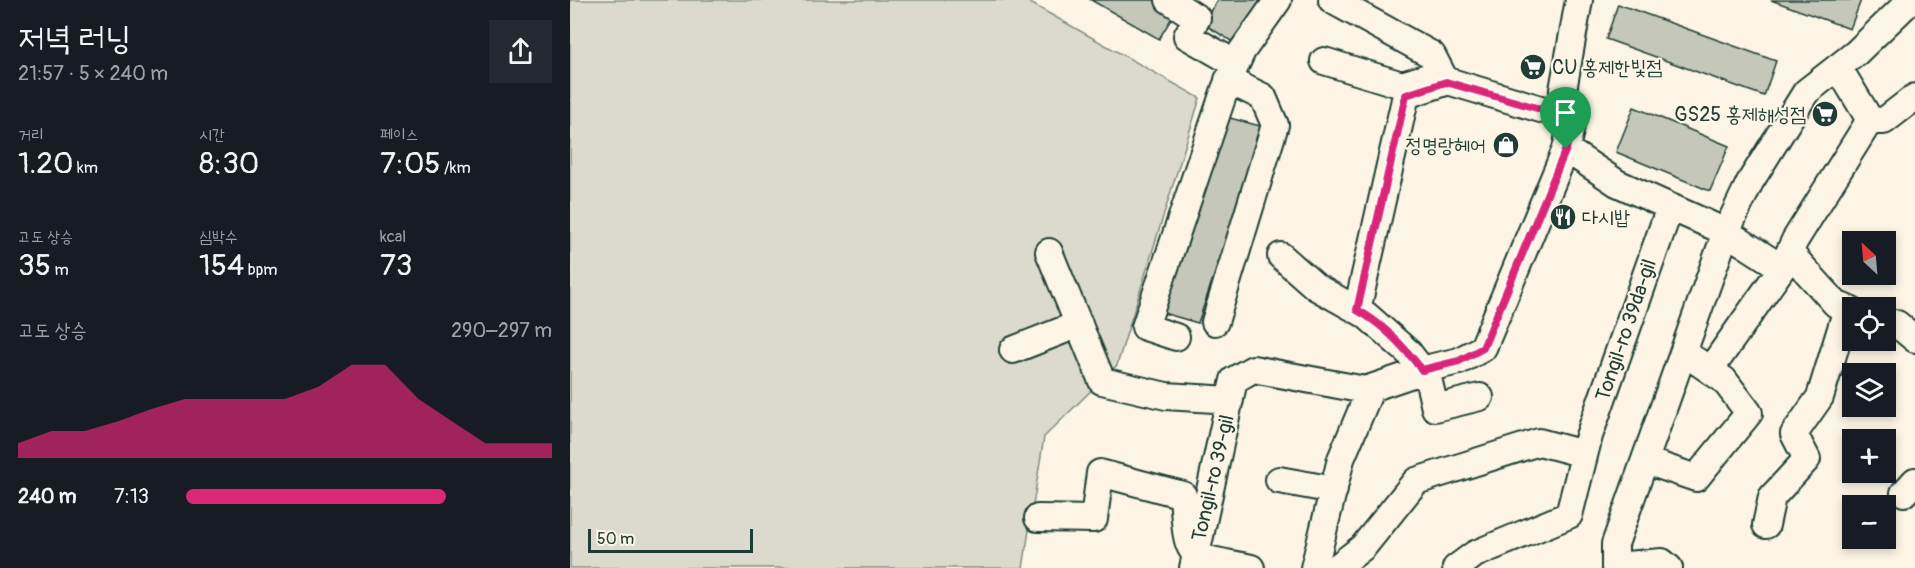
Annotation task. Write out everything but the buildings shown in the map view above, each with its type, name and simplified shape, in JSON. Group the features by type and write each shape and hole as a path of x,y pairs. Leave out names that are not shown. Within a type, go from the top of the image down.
{"street":[{"path":"1169,0 1197,18 1187,36 1263,97 1275,125 1215,322"},
{"path":"1176,337 1145,327 1232,72 1278,0"},
{"path":"1332,0 1432,55 1446,82"},
{"name":"Tongil-ro 39-gil","path":"1194,562 1234,380 1253,369 1365,390 1422,370 1459,361 1483,348 1566,149 1571,126 1563,90 1579,0"},
{"path":"1669,568 1662,562 1615,567 1615,544 1685,353 1726,232 1750,182 1806,92 1838,67 1911,0"},
{"path":"1324,61 1402,85 1431,76 1544,110 1568,112"},
{"path":"1838,67 1870,120"},
{"path":"1357,310 1406,95 1446,82"},
{"path":"1870,120 1884,121 1915,97"},
{"path":"1710,370 1786,260 1870,120"},
{"path":"1566,149 1617,183 1786,260 1836,304 1842,307"},
{"name":"Tongil-ro 39da-gil","path":"1456,568 1475,554 1569,515 1584,454 1670,207"},
{"name":"Tongil-ro 39-gil","path":"1049,252 1102,381 1166,396 1230,400"},
{"path":"1281,256 1316,287 1366,315 1408,352 1428,378 1435,408 1480,397"},
{"path":"1013,350 1079,324"},
{"path":"1896,324 1915,339"},
{"path":"1766,525 1772,497 1807,459 1794,434 1820,397 1842,333"},
{"path":"1646,461 1696,478 1749,413 1724,380 1685,353"},
{"path":"1314,568 1341,459 1371,388"},
{"path":"1336,568 1363,547 1416,481 1539,442 1584,454"},
{"name":"Tongil-ro 39-gil","path":"1038,518 1094,519 1100,473 1183,495 1187,545 1194,562"},
{"path":"1279,480 1334,490"},
{"path":"1194,562 1251,568"}],"shaded area":[{"path":"570,0 1025,0 1200,98 1117,365 1044,437 1023,568 570,568"}],"place":[{"name":"CU 홍제한빛점","path":"1533,67"},
{"name":"GS25 홍제해성점","path":"1825,114"},
{"name":"정명랑헤어","path":"1506,145"},
{"name":"다시밥","path":"1563,217"}],"route":[{"path":"1446,82 1544,110 1568,112 1571,126 1566,149 1483,348 1459,361 1422,370 1408,352 1366,315 1357,310 1406,95 1446,82"}]}
